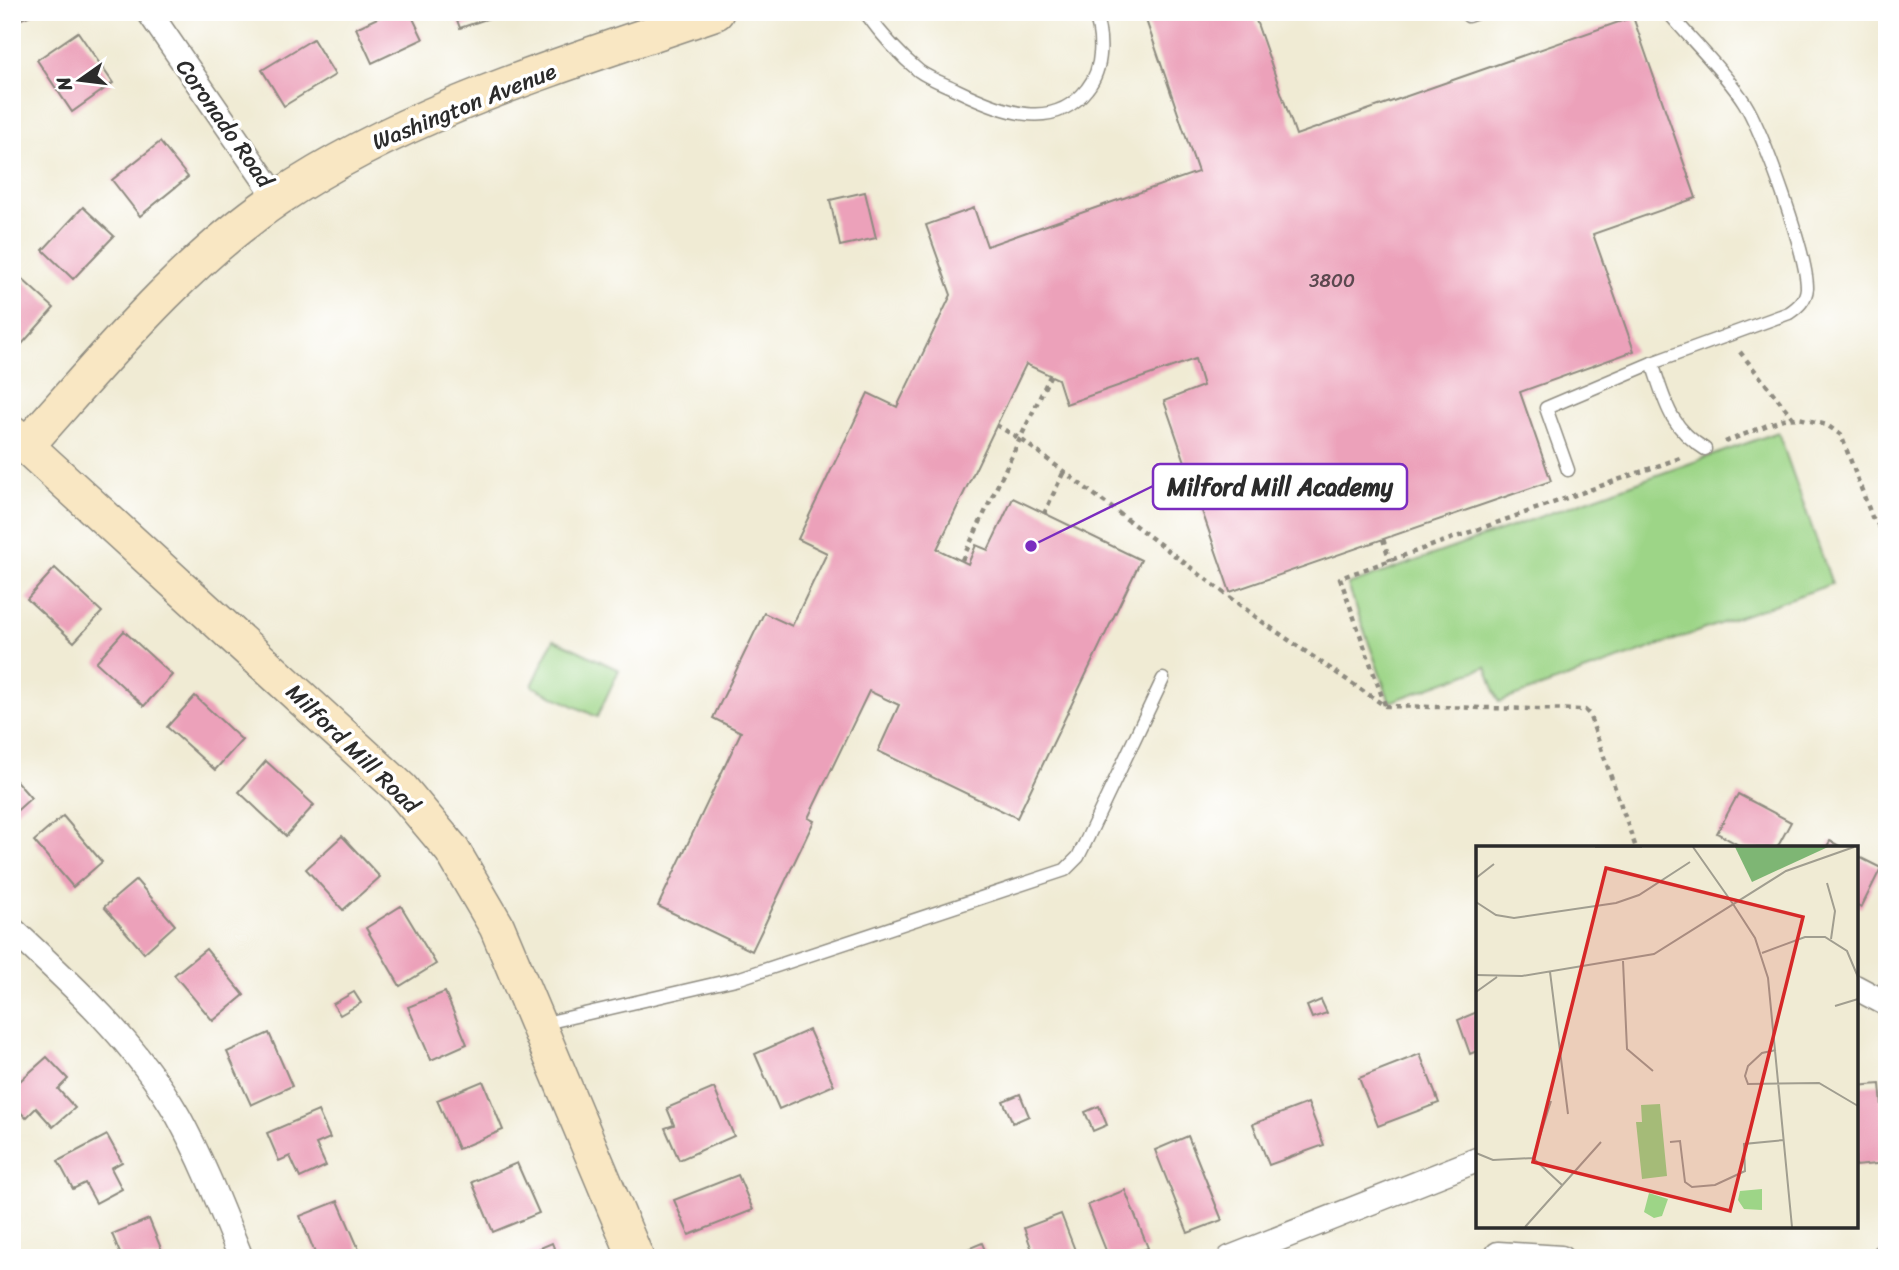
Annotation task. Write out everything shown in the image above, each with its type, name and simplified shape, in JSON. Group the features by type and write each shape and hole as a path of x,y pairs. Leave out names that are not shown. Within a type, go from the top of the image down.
{"main road":[{"name":"Washington Avenue","path":"19,444 200,260 277,198 354,152 423,118 716,12"},
{"name":"Milford Mill Road","path":"19,444 401,789 458,861 497,927 636,1258"}],"street":[{"name":"Coronado Road","path":"149,12 277,198"},
{"path":"12,929 81,993 146,1069 178,1116 241,1258"},
{"path":"1857,988 1887,1004"},
{"path":"1230,1258 1476,1160"},
{"path":"1884,1258 1887,1252"},
{"path":"1498,1254 1561,1258"}],"lane":[{"path":"865,12 888,43 921,73 989,106 1026,115 1054,114 1076,103 1093,81 1101,58 1094,12"},
{"path":"1466,12 1468,16 1479,12"},
{"path":"1568,470 1546,408 1651,363 1800,306 1807,291 1804,265 1759,127 1742,99 1668,12"},
{"path":"1651,363 1676,425 1687,438 1705,449"},
{"path":"540,1024 740,978 1065,870 1078,857 1163,679"}],"path":[{"path":"1727,334 1793,418"},
{"path":"961,560 1051,376"},
{"path":"1385,706 1340,578 1769,427 1783,419 1793,418 1827,425 1841,435 1872,517 1887,536"},
{"path":"996,425 1022,440 1064,471 1264,623 1385,706 1585,710 1589,714 1635,846"},
{"path":"1044,514 1064,471"},
{"path":"1383,539 1390,561"}],"green space":[{"path":"1778,432 1832,584 1499,702 1486,667 1390,702 1348,585"},
{"path":"554,639 619,670 597,717 532,686"}],"building":[{"path":"12,12 38,12 12,23"},
{"path":"390,12 410,12 423,39 372,63 356,28"},
{"path":"454,12 504,12 504,13 460,28"},
{"path":"1169,12 1253,12 1296,135 1633,17 1696,198 1593,234 1634,351 1520,392 1551,481 1230,592 1164,401 1203,386 1195,359 1066,404 1058,379 1026,364 937,549 968,564 976,545 988,550 1013,498 1141,560 1017,818 878,751 899,705 869,691 808,818 814,821 752,951 658,906 741,732 713,718 764,613 792,626 827,553 798,539 868,393 897,407 951,295 926,225 974,208 987,246 1198,172 1146,20"},
{"path":"78,32 113,83 72,112 37,60"},
{"path":"313,39 335,75 284,106 262,70"},
{"path":"160,142 188,177 140,216 112,180"},
{"path":"865,192 876,238 840,246 830,200"},
{"path":"83,207 114,236 73,279 43,250"},
{"path":"21,278 54,308 14,353 12,287"},
{"path":"55,568 102,612 74,642 27,599"},
{"path":"124,631 172,675 144,706 96,662"},
{"path":"195,696 242,740 215,770 167,727"},
{"path":"266,761 314,805 286,836 239,792"},
{"path":"12,776 31,798 12,815"},
{"path":"1738,794 1791,822 1778,846 1740,846 1717,833"},
{"path":"63,816 102,862 73,887 34,841"},
{"path":"342,836 380,877 343,910 306,869"},
{"path":"1857,856 1881,868 1861,908 1857,906"},
{"path":"136,880 175,925 144,953 104,907"},
{"path":"401,906 436,964 400,986 366,928"},
{"path":"206,949 244,995 213,1021 174,975"},
{"path":"354,992 361,1003 340,1015 333,1004"},
{"path":"445,992 467,1044 431,1060 408,1007"},
{"path":"1321,1000 1327,1013 1312,1018 1307,1006"},
{"path":"1476,1012 1476,1051 1470,1054 1458,1020"},
{"path":"809,1030 834,1085 779,1109 755,1054"},
{"path":"269,1033 292,1086 251,1105 227,1052"},
{"path":"1420,1054 1439,1103 1378,1126 1359,1078"},
{"path":"47,1057 68,1079 58,1089 75,1108 53,1127 36,1108 26,1118 12,1103 12,1088"},
{"path":"483,1081 503,1130 458,1149 437,1100"},
{"path":"1880,1084 1887,1163 1857,1166 1857,1086"},
{"path":"714,1088 734,1136 679,1160 665,1128 674,1125 667,1108"},
{"path":"1020,1094 1029,1116 1013,1123 1003,1101"},
{"path":"1308,1103 1324,1145 1269,1165 1253,1124"},
{"path":"1099,1106 1107,1125 1093,1131 1085,1112"},
{"path":"318,1111 330,1138 316,1144 326,1166 300,1178 290,1156 279,1161 267,1133"},
{"path":"107,1135 122,1162 111,1168 122,1189 96,1203 85,1183 73,1189 58,1161"},
{"path":"1188,1136 1222,1220 1188,1233 1155,1150"},
{"path":"517,1163 539,1213 493,1232 472,1182"},
{"path":"738,1175 753,1210 689,1235 674,1200"},
{"path":"1125,1190 1148,1248 1123,1258 1109,1258 1088,1205"},
{"path":"338,1201 361,1254 353,1258 317,1258 300,1216"},
{"path":"1061,1214 1078,1258 1035,1258 1024,1228"},
{"path":"149,1219 165,1258 122,1258 112,1234"},
{"path":"552,1243 558,1258 517,1258"},
{"path":"982,1243 988,1258 946,1258"}],"place":[{"name":"Milford Mill Academy","path":"1031,546"}]}
